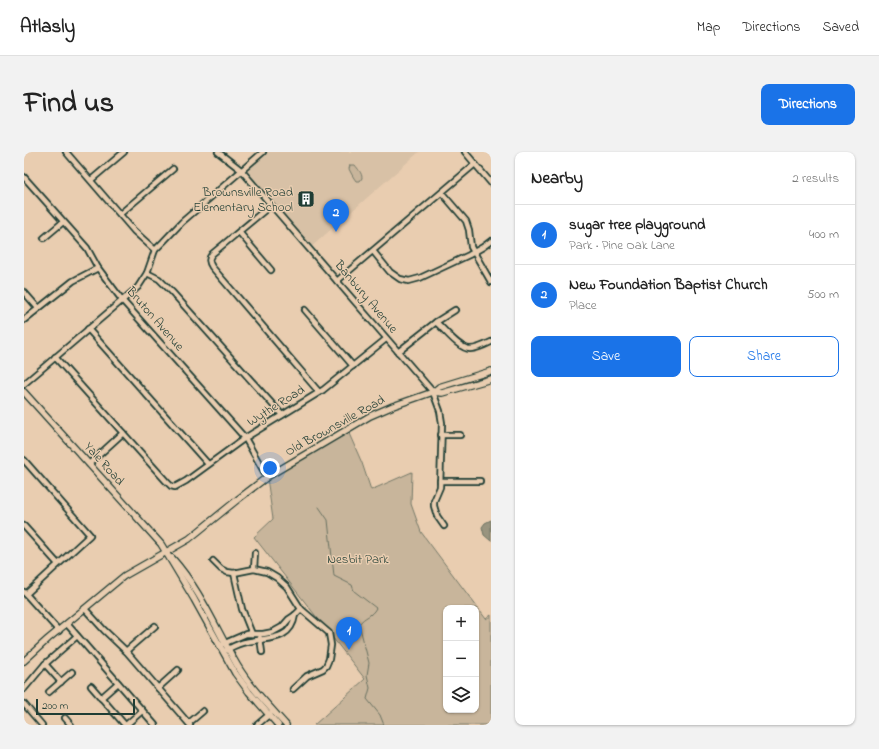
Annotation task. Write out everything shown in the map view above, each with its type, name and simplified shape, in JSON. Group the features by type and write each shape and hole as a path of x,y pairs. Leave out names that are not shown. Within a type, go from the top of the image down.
{"main road":[{"path":"433,392 439,387 491,371"},
{"path":"433,392 442,393 491,379"},
{"name":"Yale Road","path":"24,392 159,542 224,648 241,682 271,713 286,725"},
{"name":"Old Brownsville Road","path":"24,661 124,576 189,540 267,477 370,416 433,392"},
{"name":"Yale Road","path":"271,713 278,725"}],"street":[{"path":"66,152 134,231 155,250"},
{"path":"91,180 124,152"},
{"name":"Banbury Avenue","path":"218,152 242,170 433,392 441,412 442,435 440,487 434,501 434,506 437,516 444,526"},
{"path":"24,384 138,287 147,273 155,250 180,224 262,152"},
{"path":"465,152 491,181"},
{"path":"337,281 475,164"},
{"path":"120,214 173,169"},
{"name":"Bruton Avenue","path":"24,177 26,183 87,248 98,268 122,300 245,438 267,477"},
{"path":"442,193 466,221 474,252 491,282"},
{"path":"271,205 211,255 209,260 212,267 319,392"},
{"path":"44,238 63,222"},
{"path":"239,232 271,270"},
{"path":"373,251 390,272 400,279 409,281 420,278 474,252 491,241"},
{"path":"24,320 73,281 98,268"},
{"path":"147,273 160,279 282,415"},
{"path":"24,292 38,308"},
{"path":"305,310 353,366"},
{"path":"398,352 436,322 455,310"},
{"path":"436,322 461,347 470,349 491,342"},
{"path":"88,330 208,464"},
{"name":"Wythe Road","path":"123,433 166,482 175,487 186,481 245,438 319,392 386,339"},
{"path":"55,357 123,433 89,464"},
{"path":"442,435 460,435"},
{"path":"24,460 90,534 25,593 59,631"},
{"path":"440,481 480,481"},
{"path":"24,526 58,564"},
{"path":"254,569 255,553"},
{"path":"214,561 223,571 234,573 254,569 268,572 282,581 301,609 328,633 331,645 329,659 325,668 307,676 293,689"},
{"path":"234,573 242,609 252,634"},
{"path":"85,609 126,651 189,724 203,711"},
{"path":"224,648 246,634 273,632 282,627 301,609"},
{"path":"224,648 243,642 271,639 282,635 289,630 294,622 295,615"},
{"path":"67,624 155,725"},
{"path":"126,651 155,626"},
{"path":"259,634 262,652"},
{"path":"24,689 45,664 77,636"},
{"path":"45,664 60,682"},
{"path":"158,688 178,670"},
{"path":"49,692 72,672"},
{"path":"101,698 118,683"},
{"path":"91,686 125,725 142,711"},
{"path":"24,704 42,725"},
{"path":"257,725 271,713"},
{"path":"65,718 71,725"}],"shaded area":[{"path":"263,152 419,152 310,248 241,170"},
{"path":"491,520 491,541 484,535 482,527 485,523"}],"green space":[{"path":"350,165 355,165 360,171 362,178 360,181 356,181 354,178 349,169"},
{"name":"Nesbit Park","path":"347,429 362,463 371,490 412,472 411,504 421,532 476,605 443,605 443,713 479,713 479,610 486,619 491,615 491,725 314,725 365,679 254,537 273,519 267,478"}],"waterway":[{"path":"319,507 328,520 334,576 352,585 354,591 376,608 359,624 369,663 367,675 370,688 367,699 380,715 384,725"}],"place":[{"name":"Brownsville Road Elementary School","path":"306,199"},
{"name":"New Foundation Baptist Church","path":"336,232"},
{"name":"sugar tree playground","path":"349,650"}]}
